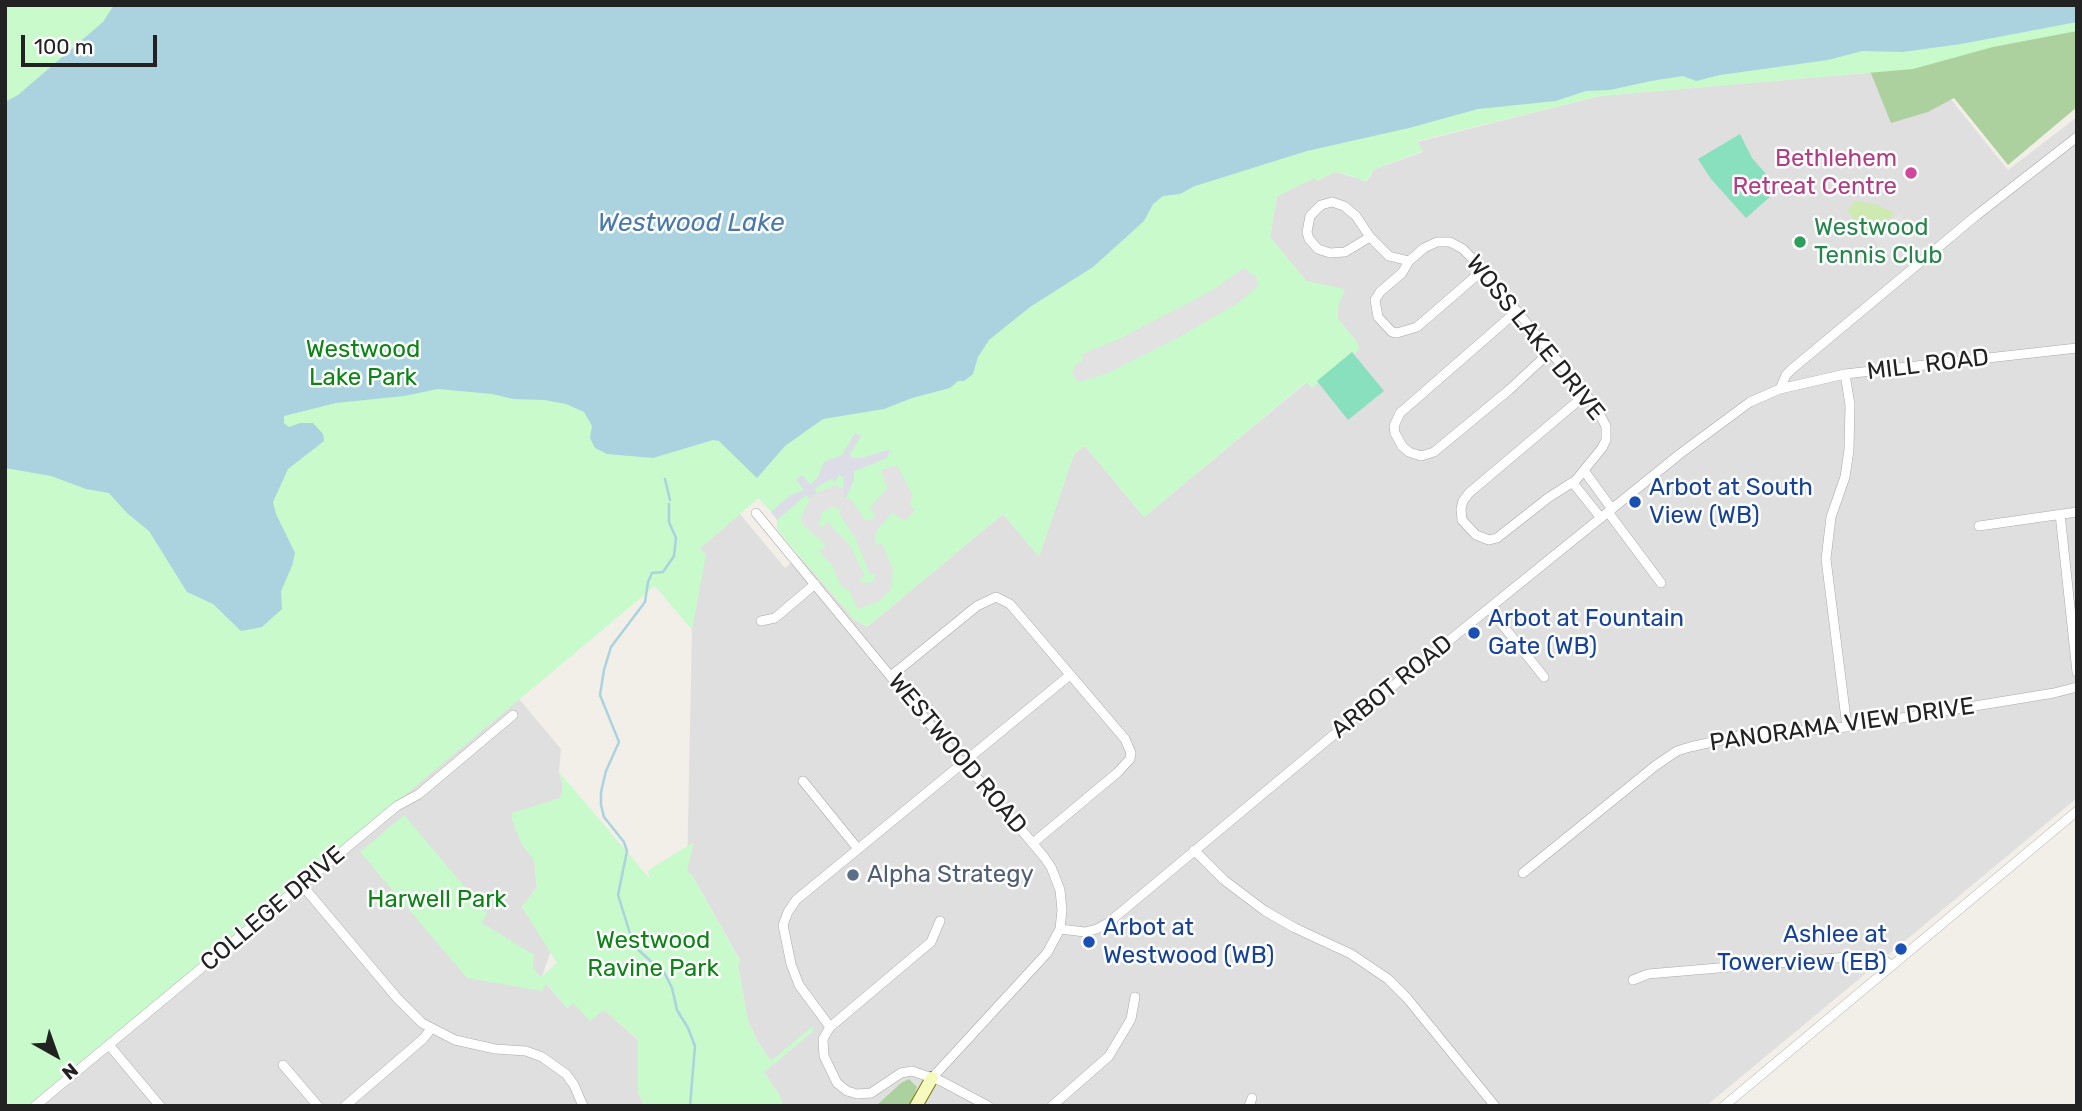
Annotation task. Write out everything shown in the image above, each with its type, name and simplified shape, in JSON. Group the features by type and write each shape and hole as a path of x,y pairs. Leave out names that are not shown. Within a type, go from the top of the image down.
{"street":[{"name":"ARBOT ROAD","path":"1060,929 1084,932 1102,926 1607,513 1745,405 1780,389 1792,369 1977,215 2077,137"},
{"path":"1370,237 1345,252 1322,252 1310,239 1307,224 1313,211 1321,205 1332,202 1344,206 1389,256 1409,261 1402,273 1380,292 1375,300 1378,317 1392,332 1417,327 1483,270"},
{"name":"WOSS LAKE DRIVE","path":"1409,261 1424,248 1445,241 1463,249 1586,395 1603,417 1607,430 1605,444 1585,472 1497,538 1482,538 1468,529 1462,520 1461,509 1469,493 1586,395"},
{"path":"1517,311 1400,413 1394,426 1402,446 1421,456 1434,452 1550,352"},
{"name":"MILL ROAD","path":"1780,389 1845,374 2077,348"},
{"path":"1845,374 1850,405 1849,450 1845,477 1831,517 1826,559 1847,727"},
{"path":"1585,472 1607,513 1661,583"},
{"path":"1573,483 1607,513"},
{"path":"1979,526 2077,512"},
{"name":"WESTWOOD ROAD","path":"756,513 1051,867 1060,890 1060,929"},
{"path":"2060,514 2077,673"},
{"path":"761,621 775,618 815,584"},
{"path":"891,676 970,611 996,597 1010,604 1125,739 1130,759 1117,773 1032,843"},
{"path":"1489,608 1544,677"},
{"path":"830,1027 800,985 791,964 783,925 796,900 1070,674"},
{"name":"PANORAMA VIEW DRIVE","path":"1523,873 1677,751 1740,736 1847,727 2077,687"},
{"name":"COLLEGE DRIVE","path":"34,1106 397,806 419,794 513,715"},
{"path":"803,781 859,849"},
{"path":"1724,1106 2077,811"},
{"path":"1194,850 1224,880 1265,911 1352,954 1388,979 1416,1008 1495,1106"},
{"path":"302,885 397,998 431,1029 467,1043 526,1051 542,1057 566,1074 583,1106"},
{"path":"940,921 931,942 830,1027 823,1039 824,1056 837,1083 847,1091 857,1094 871,1093 907,1071 932,1078 988,1106"},
{"path":"916,1106 932,1078 1043,958 1060,929"},
{"path":"1633,980 1648,974 1871,955 1879,956 1892,966"},
{"path":"1052,1106 1109,1056 1131,1019 1135,997"},
{"path":"345,1106 423,1039 431,1029"},
{"path":"108,1045 160,1106"},
{"path":"283,1065 318,1106"}],"shaded area":[{"path":"1924,66 2008,170 2077,117 2077,798 1706,1106 783,1106 780,1096 764,1072 813,1031 813,1027 771,1061 748,1021 738,966 740,960 692,875 687,872 692,630 700,548 740,514 785,568 799,556 855,620 867,627 1003,514 1039,556 1074,454 1085,446 1144,517 1307,382 1312,388 1356,341 1338,319 1338,307 1306,281 1270,237 1277,197 1289,190 1316,177 1317,181 1335,172 1367,181 1375,169 1423,152 1417,142 1600,96"},
{"path":"1899,213 1917,236 1891,258 1873,238"},
{"path":"1244,268 1256,277 1258,283 1257,287 1238,303 1172,341 1108,373 1079,382 1072,374 1076,364 1083,361 1082,354 1117,340 1188,303"},
{"path":"855,433 861,436 850,454 851,458 863,458 890,449 887,458 854,471 854,480 846,498 843,496 844,478 839,475 835,482 831,479 817,487 817,492 810,499 806,495 777,520 771,512 791,495 804,490 796,480 802,475 811,485 818,477 824,462 842,455"},
{"path":"897,465 912,494 910,505 915,510 905,521 892,513 878,528 876,545 882,543 893,570 891,589 880,601 858,609 849,590 841,586 832,565 819,551 825,544 801,523 802,515 810,499 835,485 843,488 843,496 852,501 865,520 872,520 875,514 869,509 887,488 881,470","holes":["833,507 842,510 839,514 855,537 870,575 876,573 873,582 863,583 859,579 865,576 850,546 828,522 822,527 819,525 822,512"]},
{"path":"519,699 561,749 559,772 563,786 560,798 521,843 534,860 537,887 522,907 551,951 541,978 567,1008 573,1003 603,1009 638,1040 638,1092 644,1106 33,1106"}],"green space":[{"name":"Westwood Lake Park","path":"5,5 2077,5 2077,31 1993,47 1913,69 1600,96 1417,141 1423,151 1375,169 1365,182 1335,172 1289,190 1277,197 1270,237 1306,281 1345,289 1338,307 1338,319 1360,349 1312,388 1306,382 1144,517 1085,446 1074,454 1039,557 1003,514 867,627 855,620 799,556 777,529 777,519 759,498 700,548 706,554 692,630 655,586 33,1106 5,1106"},
{"path":"2077,22 2077,107 2008,165 1954,98 1928,112 1891,123 1862,51"},
{"path":"1740,134 1752,158 1779,189 1746,218 1711,179 1698,159"},
{"path":"1855,201 1877,205 1895,213 1871,236 1847,211"},
{"path":"1352,352 1384,391 1348,420 1317,381"},
{"name":"Westwood Ravine Park","path":"559,772 650,879 648,871 694,842 687,871 692,875 740,961 738,966 748,1021 759,1044 771,1061 813,1026 813,1031 764,1072 780,1096 783,1106 644,1106 638,1092 638,1039 604,1010 590,1021 573,1003 567,1008 546,983 542,991 467,978 360,852 404,815 487,913 482,923 534,955 533,968 541,977 557,963 522,907 537,887 534,860 521,843 512,813 560,798 563,786"},
{"path":"909,1079 917,1087 911,1106 876,1106 901,1083"}],"water":[{"name":"Westwood Lake","path":"114,5 2077,5 2077,22 1961,44 1903,52 1862,51 1828,60 1720,75 1696,81 1683,76 1610,90 1586,91 1556,101 1478,109 1307,151 1195,186 1180,194 1163,196 1153,204 1144,221 1093,267 1030,307 989,340 978,357 973,374 964,381 884,409 823,419 785,446 757,478 719,441 713,440 653,458 607,454 595,448 590,438 592,426 584,412 566,404 544,400 513,399 492,394 438,389 404,396 336,403 284,416 284,423 289,427 300,423 313,423 323,434 324,441 288,469 273,502 295,553 281,591 282,609 262,627 241,631 213,604 187,592 149,531 127,513 109,493 86,489 51,476 5,468 5,102 18,95 103,22"}],"waterway":[{"path":"665,479 670,500"},
{"path":"669,504 669,522 676,538 674,556 663,572 652,573 645,602 611,647 604,670 600,695 619,742 606,771 601,805 604,817 624,842 627,851 618,895 634,946 665,974 672,988 677,1010 695,1046 690,1106"}],"place":[{"name":"Bethlehem Retreat Centre","path":"1911,173"},
{"name":"Westwood Tennis Club","path":"1800,242"},
{"name":"Arbot at South View (WB)","path":"1635,502"},
{"name":"Arbot at Fountain Gate (WB)","path":"1474,633"},
{"name":"Alpha Strategy","path":"853,875"},
{"name":"Arbot at Westwood (WB)","path":"1089,942"},
{"name":"Ashlee at Towerview (EB)","path":"1901,949"}],"park label":[{"name":"Harwell Park","path":"437,900"}]}
